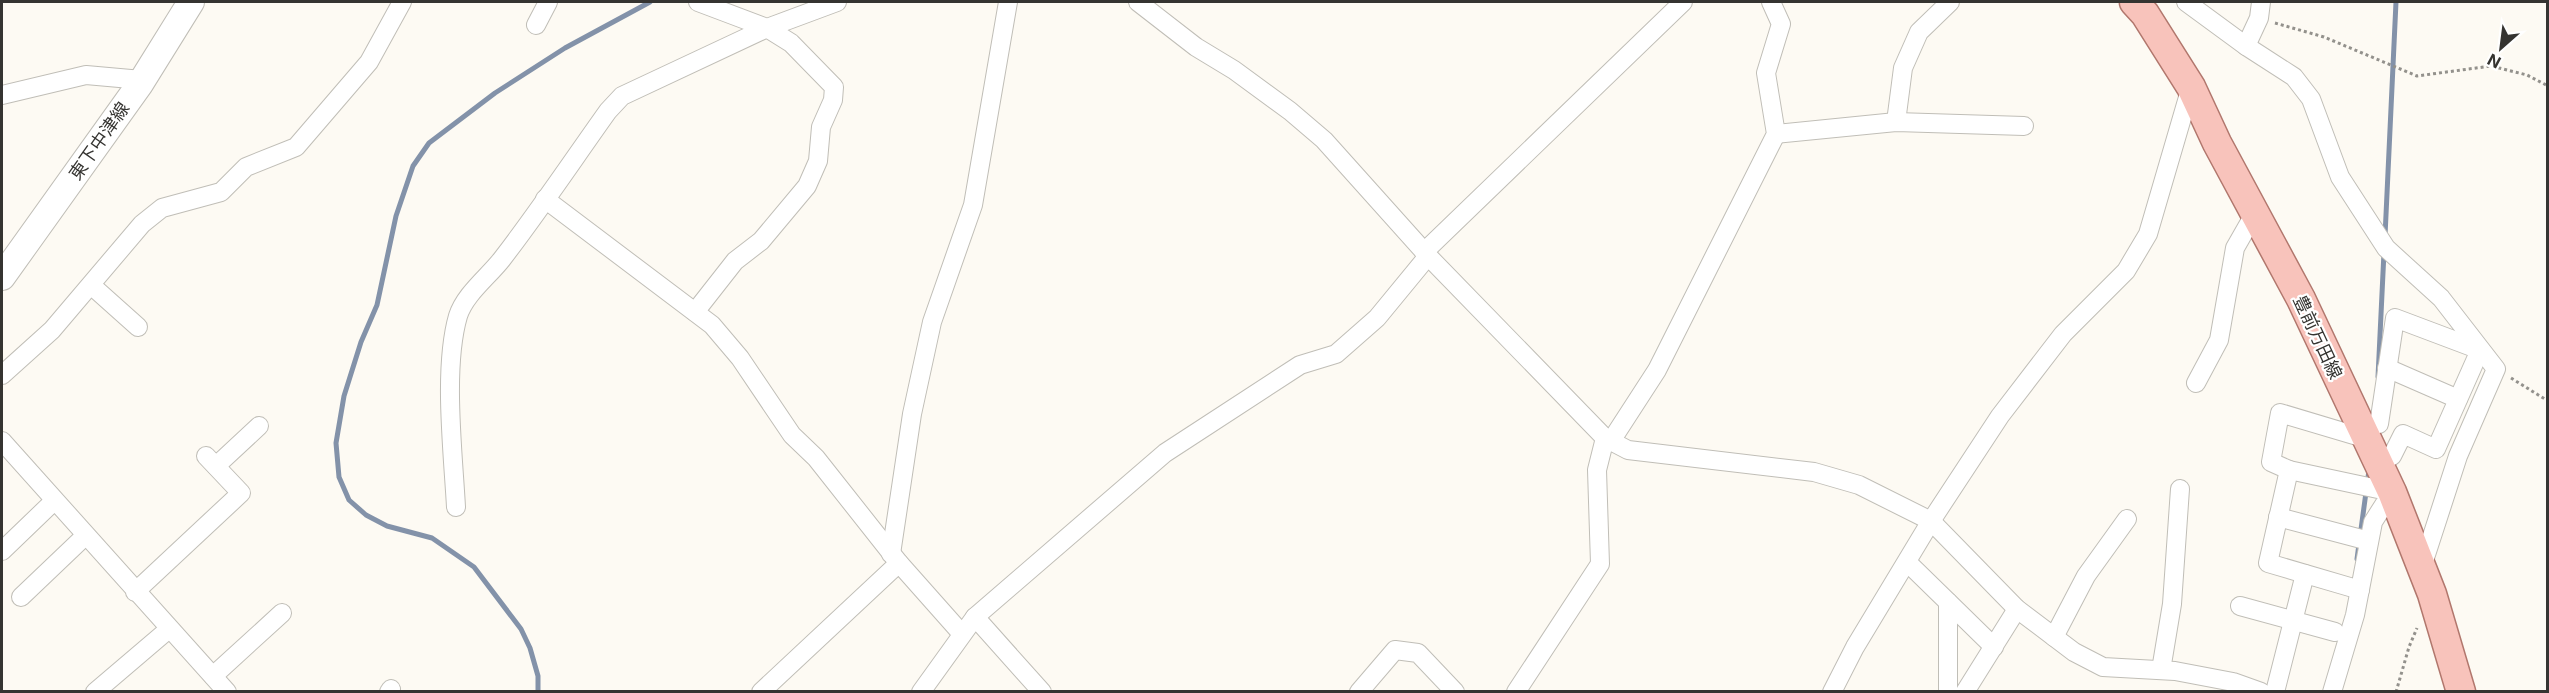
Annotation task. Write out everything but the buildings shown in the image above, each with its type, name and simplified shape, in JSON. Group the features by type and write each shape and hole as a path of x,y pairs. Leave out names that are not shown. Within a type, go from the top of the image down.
{"main road":[{"name":"東下中津線","path":"2,277 142,80 191,2"},
{"name":"豊前万田線","path":"2134,2 2145,14 2191,87 2217,143 2301,299 2369,435 2432,594 2461,692"}],"street":[{"path":"2,375 52,330 142,224 162,208 221,192 246,167 296,147 369,62 402,2"},
{"path":"536,25 548,2"},
{"path":"694,312 735,261 760,241 807,186 818,161 821,127 833,100 834,87 791,43 767,28 736,9 698,2"},
{"path":"456,507 451,399 453,352 458,315 465,302 501,260 608,111 622,96 767,28 837,2"},
{"path":"761,692 895,559 912,414 932,322 973,205 1008,2"},
{"path":"1138,2 1196,47 1234,70 1290,111 1324,140 1426,254 1608,439 1628,450 1814,472 1858,485 1931,521 2017,609 2074,652 2103,667 2161,670 2260,692"},
{"path":"921,692 975,617 1164,453 1300,365 1336,354 1377,318 1426,254 1683,2"},
{"path":"1516,692 1600,564 1597,470 1608,439 1657,370 1776,134 1766,73 1781,24 1771,2"},
{"path":"1896,122 1903,68 1919,32 1950,2"},
{"path":"2186,2 2246,46 2294,77 2311,99 2340,177 2386,248 2441,298 2496,369 2458,456 2422,567"},
{"path":"2246,46 2260,10"},
{"path":"2,95 86,75 142,80"},
{"path":"1832,692 1855,647 1931,521 2000,416 2063,334 2126,271 2148,234 2191,87"},
{"path":"1776,134 1896,122 2024,126"},
{"path":"545,199 712,325 740,358 792,435 816,458 895,559 962,634"},
{"path":"2196,383 2219,340 2235,248 2255,213"},
{"path":"91,285 138,327"},
{"path":"2369,435 2387,368 2395,318 2480,350"},
{"path":"2332,692 2355,615 2373,522 2392,492 2289,470 2271,462 2280,414 2369,435 2403,434 2436,449 2480,350"},
{"path":"2387,368 2458,399"},
{"path":"135,592 241,493 211,461 259,426"},
{"path":"2369,435 2392,456 2403,434"},
{"path":"5,452 54,501 227,692"},
{"path":"2289,470 2268,563 2360,590"},
{"path":"2161,670 2172,604 2180,489"},
{"path":"2,551 54,501"},
{"path":"2278,517 2369,541"},
{"path":"2054,637 2086,576 2127,519"},
{"path":"21,597 85,536"},
{"path":"1907,562 1994,646"},
{"path":"2275,692 2305,574"},
{"path":"1948,602 1948,692"},
{"path":"2240,606 2335,632"},
{"path":"1965,692 2017,609"},
{"path":"213,676 282,613"},
{"path":"975,617 1042,692"},
{"path":"95,692 169,629"},
{"path":"1359,692 1395,650 1418,653 1455,692"}],"path":[{"path":"2260,10 2417,76 2490,66 2528,75 2547,86"},
{"path":"2496,369 2547,401"},
{"path":"2396,692 2409,647 2418,626"}],"waterway":[{"path":"538,692 538,676 530,648 521,629 474,567 432,538 387,526 366,515 349,500 339,477 336,443 344,396 361,342 377,305 396,216 413,166 429,143 495,93 565,48 650,2"},
{"path":"2385,236 2396,2"},
{"path":"2378,377 2384,252"},
{"path":"2357,559 2369,470"}]}
